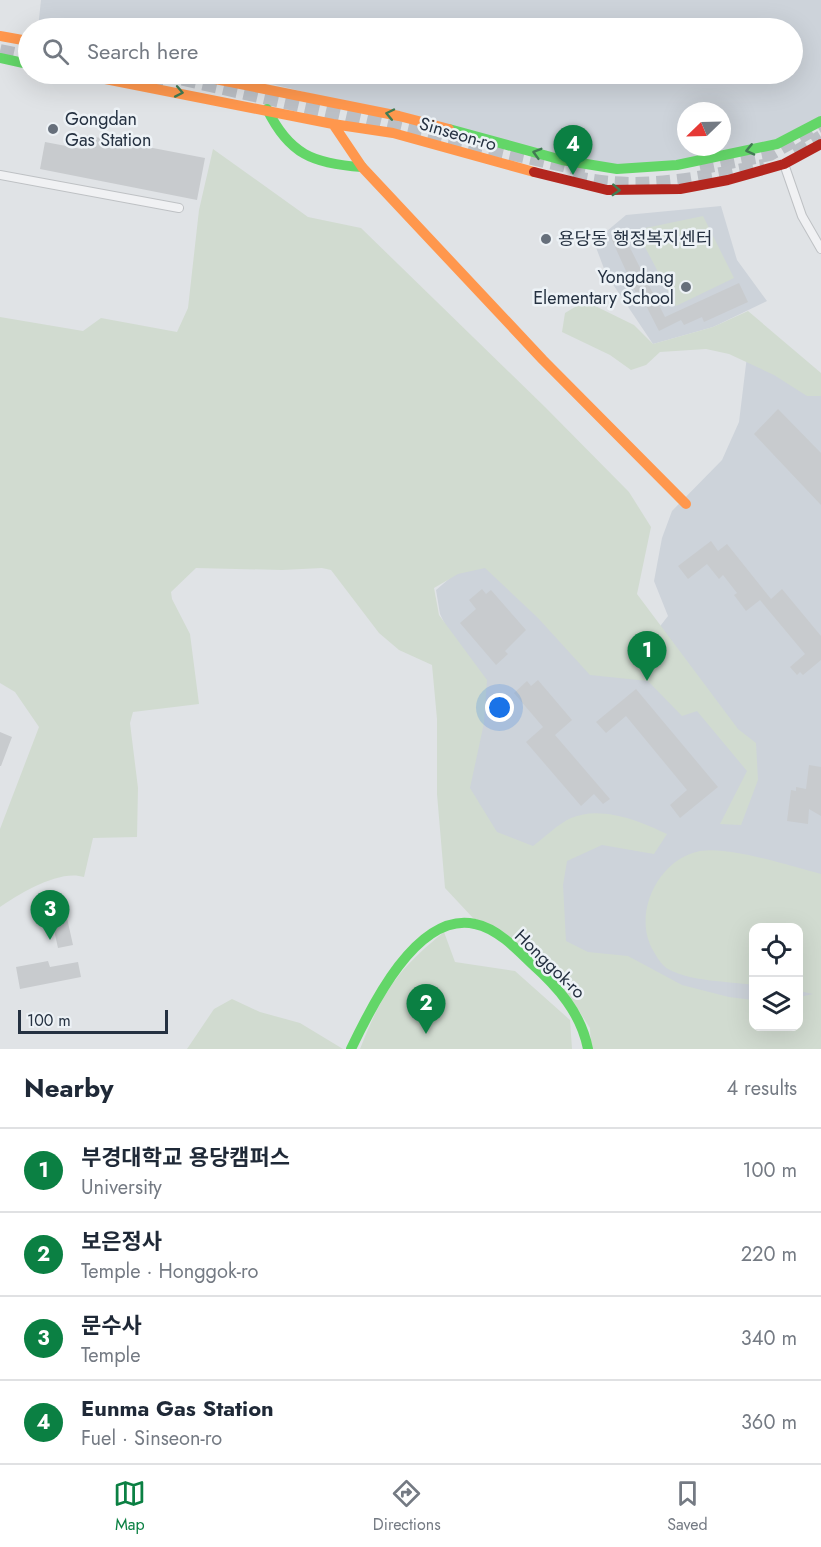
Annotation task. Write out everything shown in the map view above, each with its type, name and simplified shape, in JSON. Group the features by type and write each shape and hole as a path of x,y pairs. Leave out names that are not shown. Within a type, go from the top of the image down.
{"main road":[{"path":"0,36 18,39"},
{"path":"0,58 18,62"},
{"name":"Sinseon-ro","path":"133,84 333,124 393,133 549,177 607,190 680,189 728,180 784,164 818,146"},
{"name":"Sinseon-ro","path":"240,84 399,116 562,160 617,169 677,165 777,144 821,121"},
{"path":"267,109 273,125 290,148 324,163 362,167"},
{"path":"333,124 345,146 362,167 543,360 686,504"},
{"path":"805,131 818,146"},
{"name":"Honggok-ro","path":"351,1049 371,1005 419,944 443,926 474,923 501,939 528,960 575,1008 586,1031 588,1049"}],"street":[{"path":"784,164 802,216 821,249"},
{"path":"0,175 179,208"}],"shaded area":[{"path":"41,0 821,0 821,117 776,139 731,151 731,102 677,102 677,156 713,156 694,161 615,167 580,161 272,84 803,84 803,18 39,18"},
{"path":"213,149 308,217 361,228 629,492 651,527 637,594 738,729 756,743 758,780 741,825 720,824 747,771 697,711 682,716 648,681 590,675 538,618 485,568 458,574 434,588 439,615 487,680 484,723 470,788 497,832 533,846 556,827 583,814 620,816 667,834 654,854 602,845 567,861 563,885 566,941 588,952 628,956 682,985 749,1000 749,1031 803,1031 803,996 813,994 803,992 803,923 749,923 749,985 688,976 664,966 655,954 648,937 647,906 653,891 661,877 672,865 685,856 700,851 713,850 743,854 821,874 821,1049 591,1049 590,1028 572,1000 473,918 445,888 437,794 437,719 432,665 399,650 379,633 331,570 322,568 282,570 196,568 171,592 172,599 190,634 199,704 133,712 130,723 138,788 137,837 93,838 84,877 74,875 52,879 29,889 0,907 0,829 39,727 15,692 0,683 0,317 83,331 101,318 177,332 188,308 199,210"},
{"name":"Yongdang Elementary School","path":"721,206 737,260 767,301 713,327 653,344 606,274 594,242 626,215"},
{"path":"703,216 734,278 676,306 636,230"},
{"path":"585,301 634,325 653,344 713,327 748,311 821,373 821,396 807,396 774,375 729,354 706,349 660,352 646,365 631,370 610,355 562,332 565,313"},
{"path":"747,356 821,393 821,1012 803,1012 803,923 749,923 749,1011 554,941 473,812 467,767 480,696 440,614 436,590 470,561 501,556 630,665 668,616 654,581 662,538 672,511 722,460 739,422"},
{"path":"444,932 455,962 515,971 570,1020 572,1049 360,1049 376,1012 393,984 414,958"},
{"path":"232,999 260,1012 300,1023 343,1049 187,1049 214,1009"}],"building":[{"path":"85,135 205,158 197,200 40,169 45,142 82,149"},
{"path":"620,234 623,239 625,238 665,317 739,283 748,302 704,322 702,317 684,325 681,320 659,331 639,292 636,293 611,238"},
{"path":"778,409 821,453 821,505 754,434"},
{"path":"711,541 718,551 727,544 771,599 782,589 821,636 821,660 803,675 800,672 797,675 790,667 805,654 760,600 746,611 734,595 737,593 723,575 719,579 707,564 688,579 678,566"},
{"path":"482,589 486,594 491,590 526,630 505,651 508,654 496,665 460,623 476,609 469,600"},
{"path":"538,680 572,720 555,735 610,799 603,804 594,794 581,806 526,742 543,727 514,693 527,681 531,686"},
{"path":"636,689 718,787 680,818 670,805 687,790 626,716 606,733 596,722"},
{"path":"0,732 12,737 1,766 0,766"},
{"path":"809,765 821,767 821,816 809,809 808,824 787,821 791,790 796,791 796,787 806,789"},
{"path":"46,898 47,907 34,908 33,900"},
{"path":"67,918 73,945 58,948 52,921"},
{"path":"48,961 50,967 78,962 81,977 20,989 16,967"}],"tunnel":[{"path":"0,51 18,55"},
{"path":"157,84 167,86"},
{"path":"206,84 589,171"},
{"path":"700,168 770,154 821,125"},
{"path":"795,153 821,137"},
{"path":"573,177 598,182 645,184 692,179 764,166"}],"traffic: fast":[{"path":"0,58 18,62"},
{"path":"267,109 284,137 304,154 330,163 362,167"},
{"path":"449,129 562,160 617,169 677,165 777,144 821,121"},
{"path":"351,1049 371,1010 399,966 434,932 454,924 483,926 498,934 519,951 567,1002 580,1024 588,1049"}],"traffic: slow":[{"path":"0,36 18,39"},
{"path":"131,84 333,124 393,133 534,172"},
{"path":"240,84 399,116 449,129"},
{"path":"333,124 362,167 543,360 686,504"}],"traffic: jam":[{"path":"534,172 607,190 680,189 728,180 784,164 821,144"}],"place":[{"name":"Gongdan Gas Station","path":"53,129"},
{"name":"Eunma Gas Station","path":"573,175"},
{"name":"용당동 행정복지센터","path":"546,239"},
{"name":"Yongdang Elementary School","path":"686,287"},
{"name":"부경대학교 용당캠퍼스","path":"647,681"},
{"name":"문수사","path":"50,940"},
{"name":"보은정사","path":"426,1034"}]}
